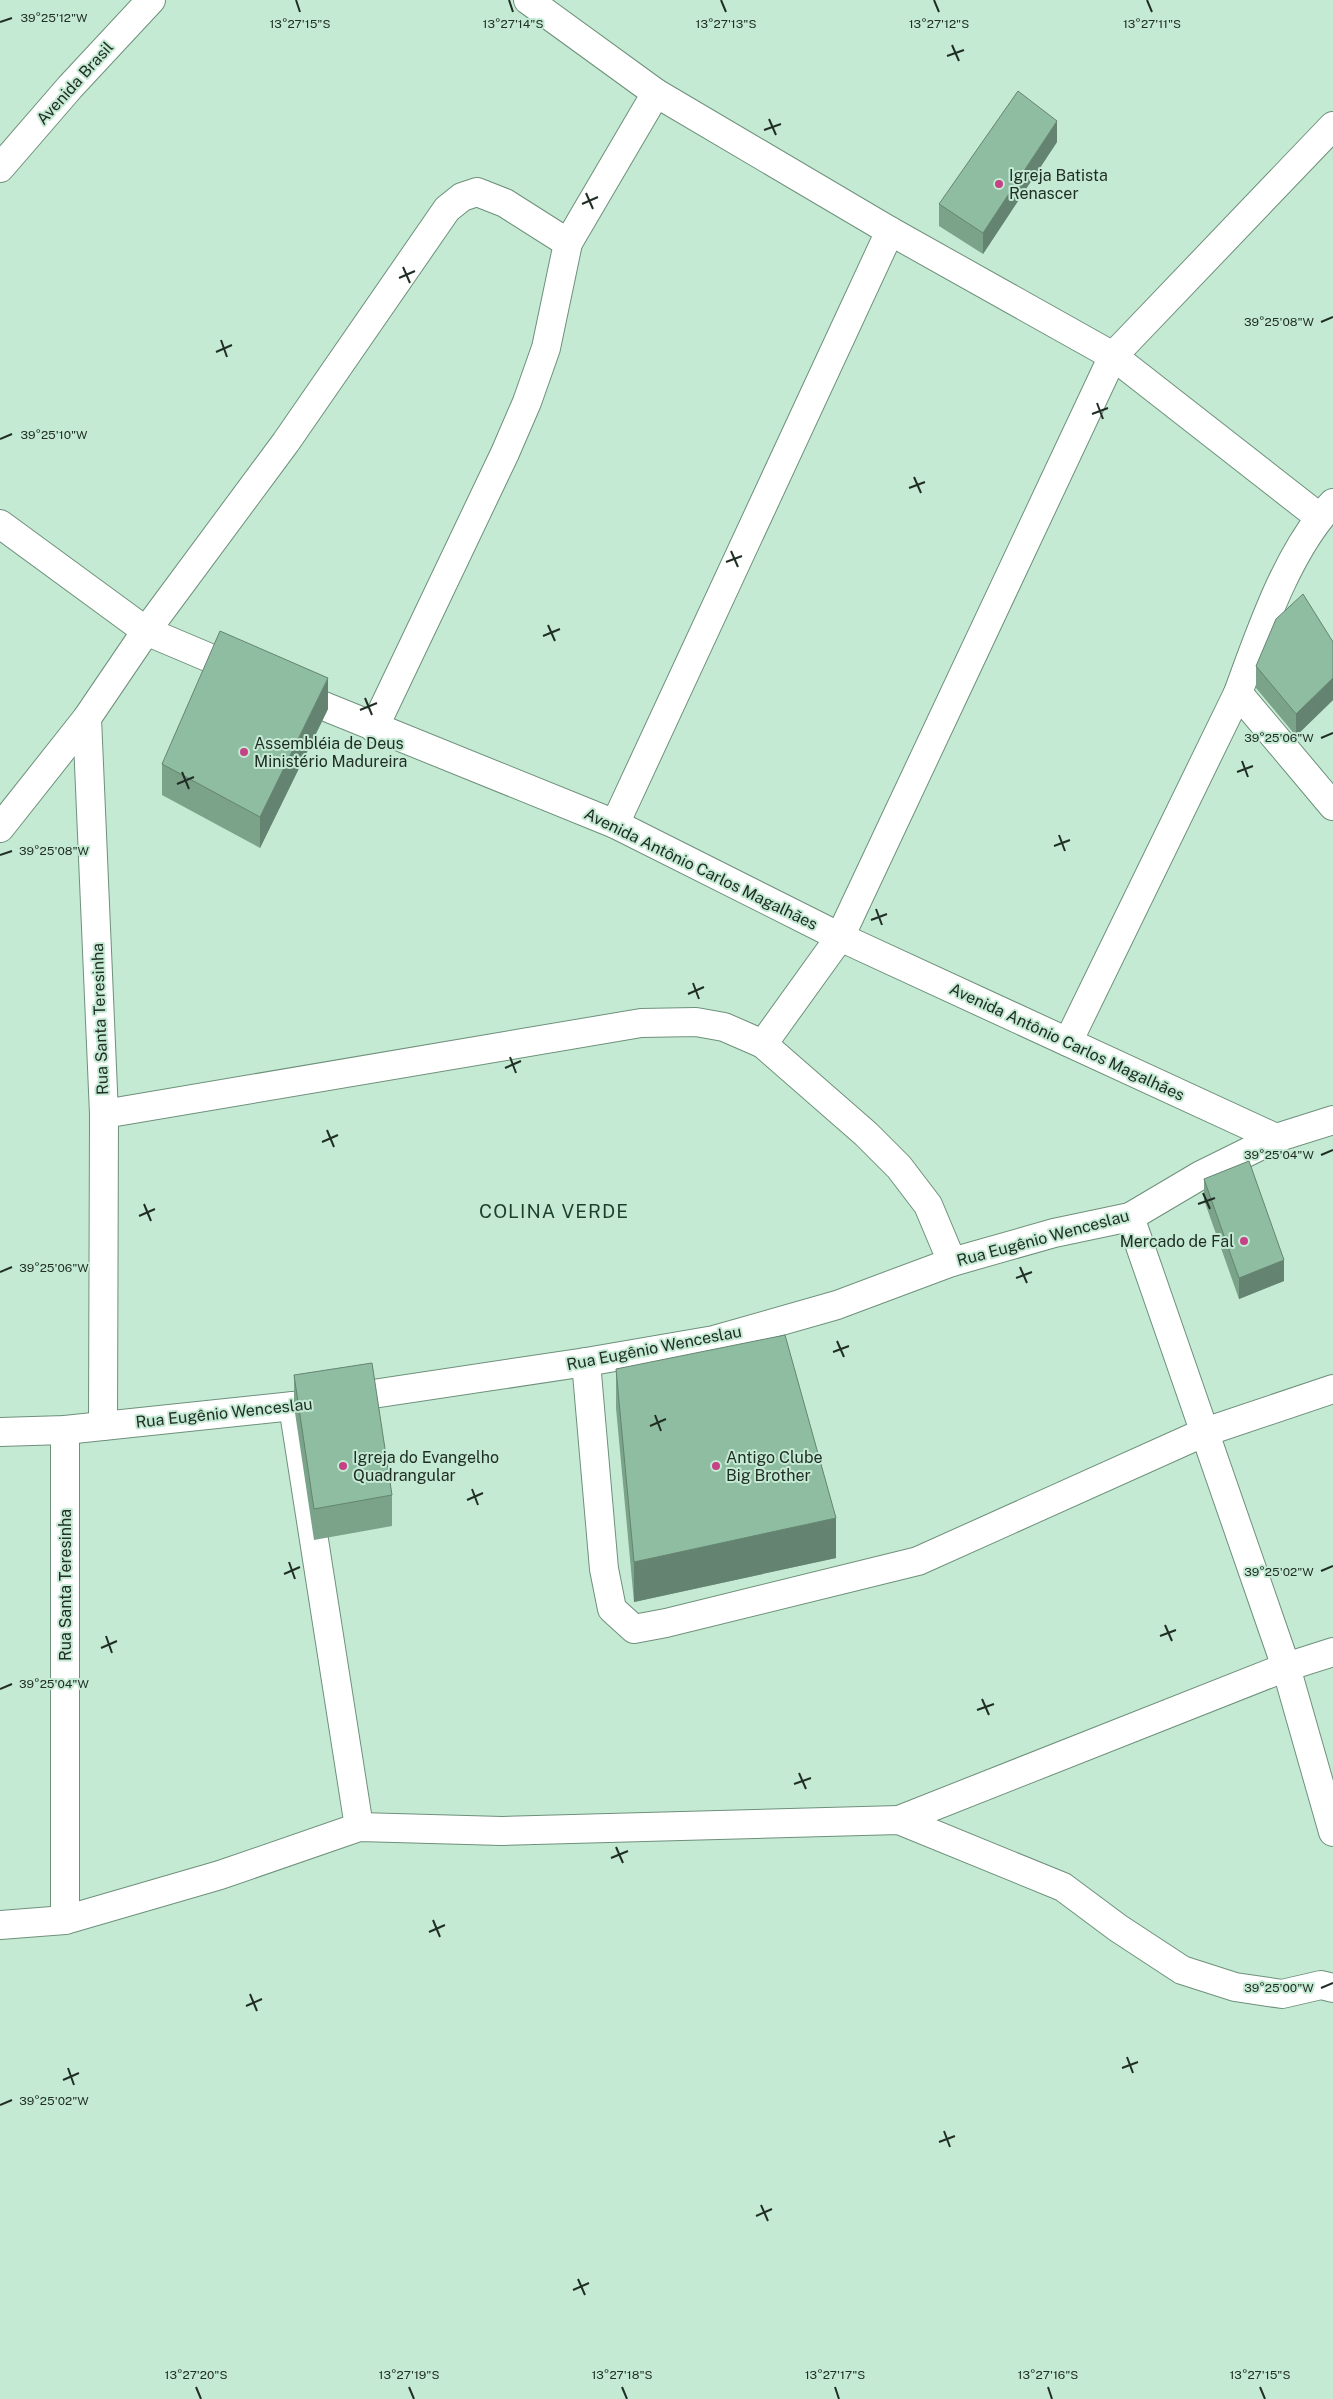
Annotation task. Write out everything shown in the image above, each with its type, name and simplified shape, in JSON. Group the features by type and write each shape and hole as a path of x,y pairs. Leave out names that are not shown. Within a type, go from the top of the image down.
{"street":[{"name":"Avenida Brasil","path":"0,168 70,87 151,0"},
{"path":"528,0 656,93 890,230 1114,356 1326,510 1294,560 1262,626 1238,693 1068,1042"},
{"path":"374,728 506,453 528,402 546,348 557,303 568,243 656,93"},
{"path":"763,1044 840,936 1114,356 1333,126"},
{"path":"0,828 87,718 146,631 297,426 447,209 462,197 477,192 505,203 568,243"},
{"path":"615,824 890,230"},
{"name":"Avenida Antônio Carlos Magalhães","path":"0,524 146,631 374,728 615,824 840,936 1276,1138"},
{"path":"1238,693 1333,806"},
{"name":"Rua Santa Teresinha","path":"87,718 104,1114 103,1426"},
{"path":"104,1114 641,1023 696,1022 724,1027 763,1044 866,1134 899,1167 928,1205 952,1262"},
{"name":"Rua Eugênio Wenceslau","path":"0,1432 65,1430 294,1406 586,1362 714,1340 837,1305 952,1262 1054,1234 1130,1217 1201,1175 1276,1138 1333,1120"},
{"path":"1130,1217 1286,1667 1333,1832"},
{"path":"586,1362 604,1570 612,1609 634,1629 666,1623 918,1561 1205,1432 1333,1389"},
{"path":"294,1406 359,1827"},
{"name":"Rua Santa Teresinha","path":"65,1430 65,1920"},
{"path":"0,1926 65,1920 220,1874 359,1827 502,1831 899,1820 1286,1667 1333,1652"},
{"path":"899,1820 1063,1887 1118,1928 1182,1970 1235,1987 1282,1994 1321,1986 1333,1988"}],"building":[{"name":"Igreja Batista Renascer","path":"1018,91 1057,121 983,233 939,204"},
{"path":"1303,594 1333,642 1333,678 1296,714 1256,666 1276,619"},
{"name":"Assembléia de Deus Ministério Madureira","path":"220,631 328,678 260,817 162,764"},
{"name":"Mercado de Fal","path":"1249,1161 1284,1260 1239,1278 1204,1179"},
{"name":"Antigo Clube Big Brother","path":"785,1335 836,1518 634,1562 616,1369"},
{"name":"Igreja do Evangelho Quadrangular","path":"372,1363 392,1495 314,1509 294,1375"}],"place":[{"name":"Igreja Batista Renascer","path":"999,184"},
{"name":"Assembléia de Deus Ministério Madureira","path":"244,752"},
{"name":"Mercado de Fal","path":"1244,1241"},
{"name":"Igreja do Evangelho Quadrangular","path":"343,1466"},
{"name":"Antigo Clube Big Brother","path":"716,1466"}],"district":[{"name":"COLINA VERDE","path":"554,1211"}]}
